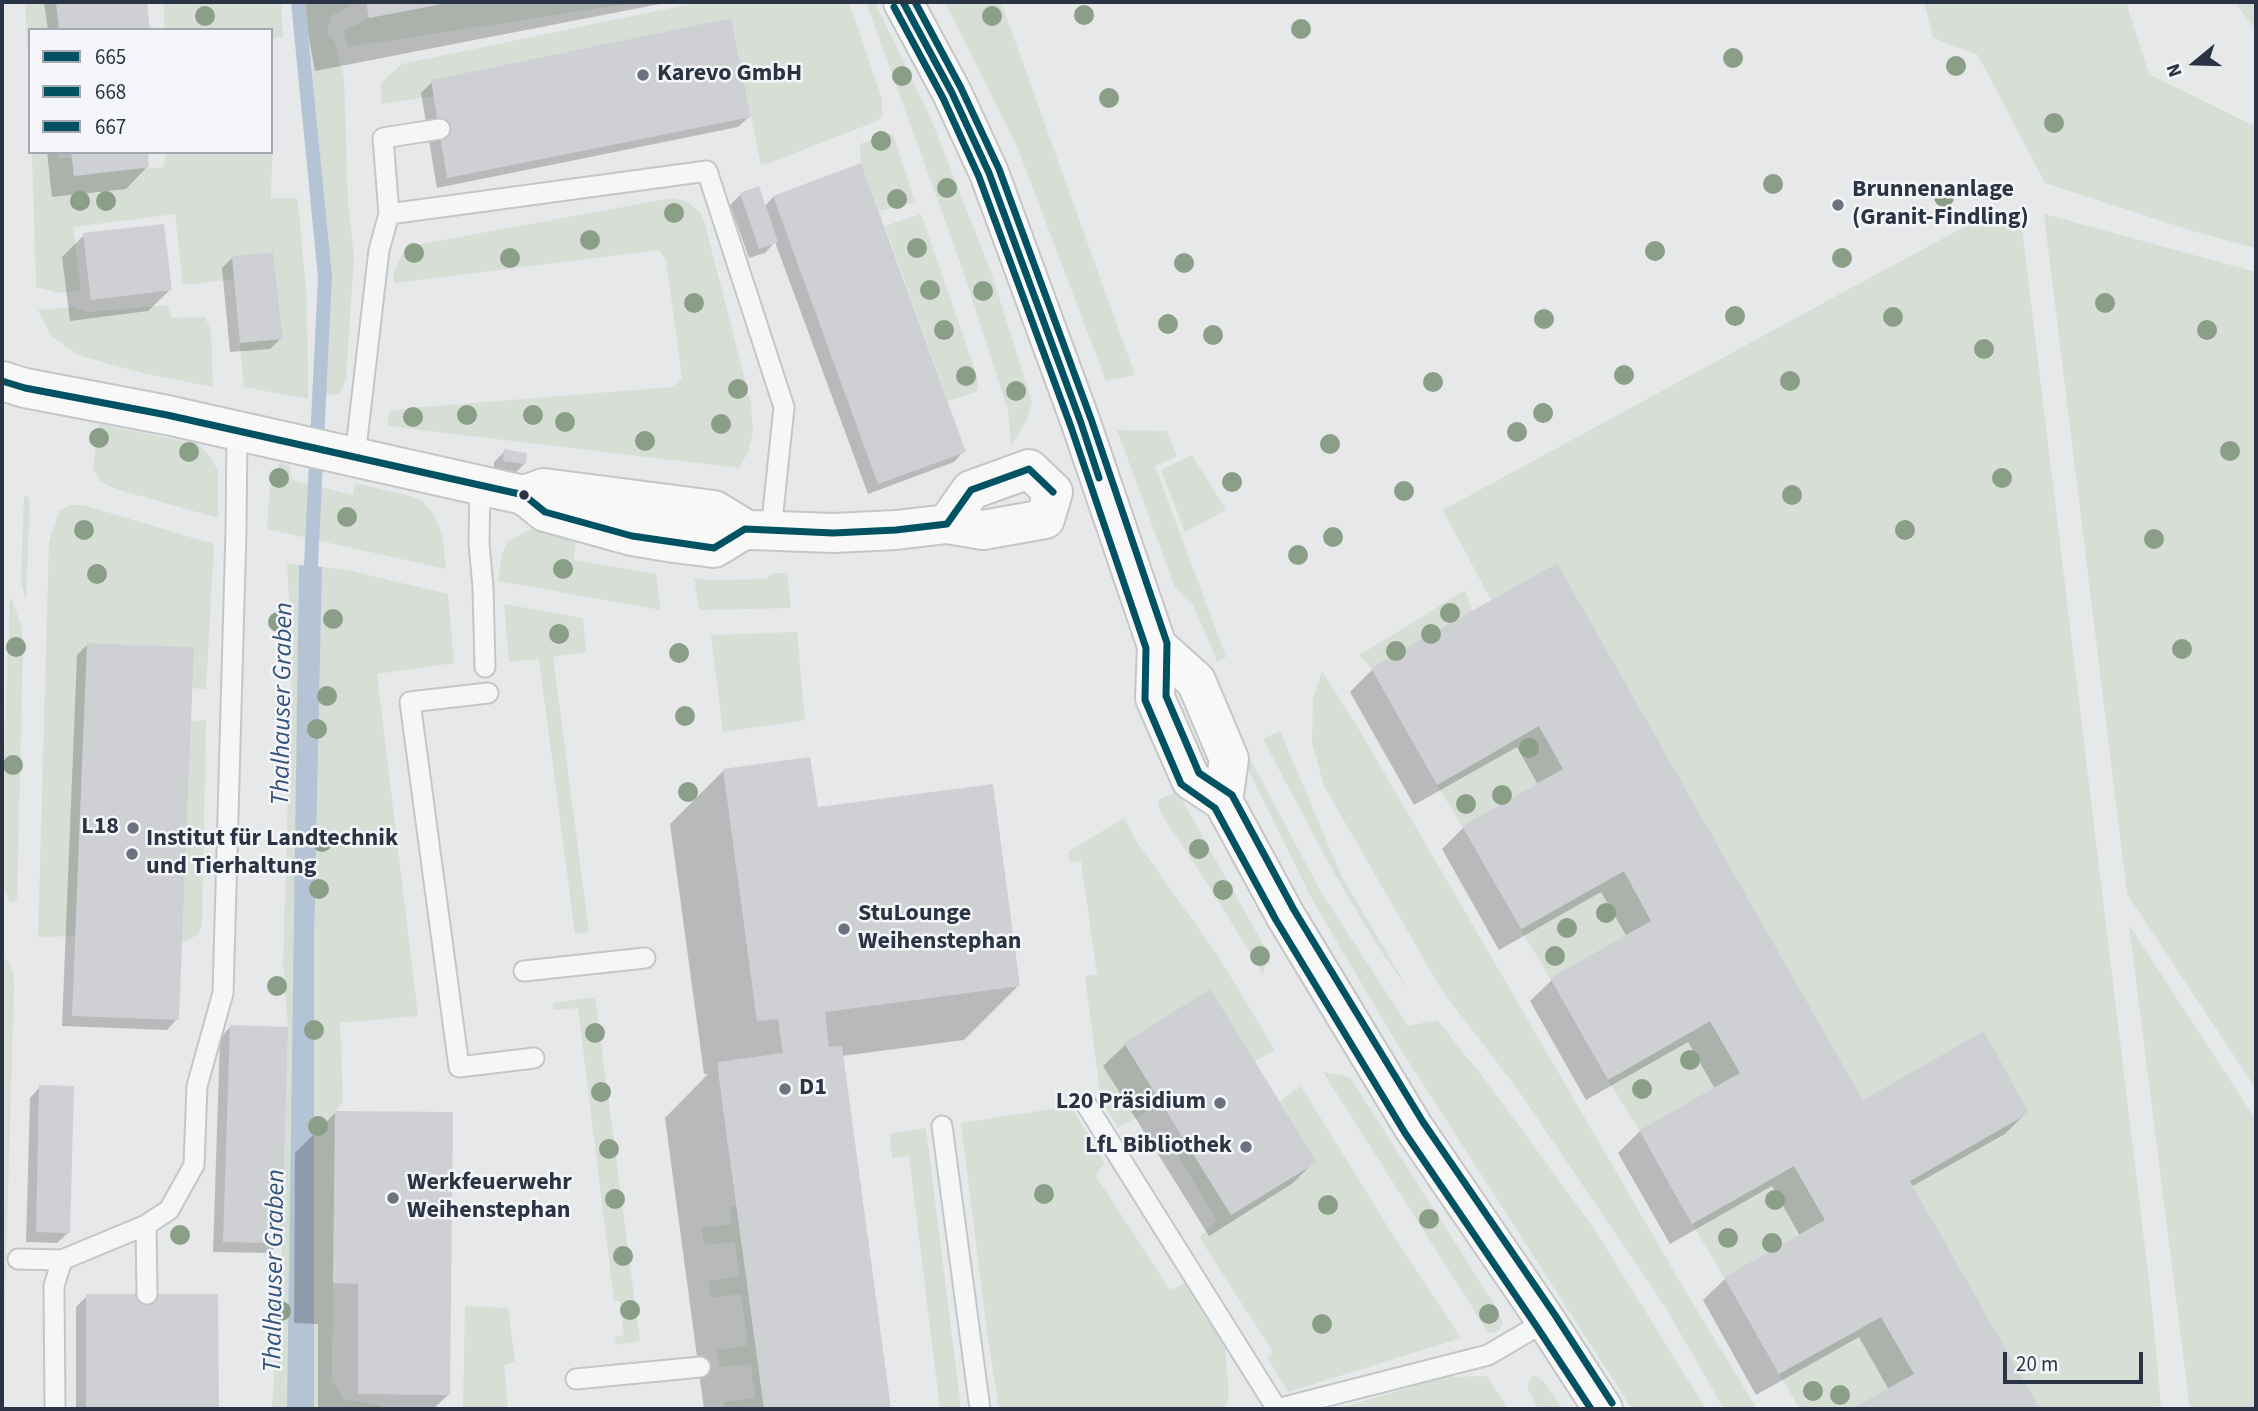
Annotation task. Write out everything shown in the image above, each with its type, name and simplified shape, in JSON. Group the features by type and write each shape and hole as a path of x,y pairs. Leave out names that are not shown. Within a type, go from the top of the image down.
{"main road":[{"path":"903,2 952,93 989,173 1081,423 1157,646 1155,698 1191,780 1223,801 1278,903 1414,1128 1603,1409"},
{"path":"2,381 524,495 545,512 632,536 714,548 758,530 833,533 947,524 971,490 1029,469 1053,492 1099,478"}],"lane":[{"path":"353,456 379,250 389,214 383,138 440,129"},
{"path":"389,214 707,172 784,407 773,496 758,530"},
{"path":"18,1259 62,1260 146,1225 169,1210 194,1165 197,1086 223,993 237,431"},
{"path":"480,486 485,667"},
{"path":"488,693 410,702 459,1067 534,1058"},
{"path":"524,971 645,958"},
{"path":"1086,1104 1277,1409 1488,1355 1546,1321"},
{"path":"942,1126 980,1409"},
{"path":"146,1225 147,1294"},
{"path":"55,1409 54,1286 62,1260"},
{"path":"576,1379 700,1367"}],"shaded area":[{"path":"25,2 56,2 59,28 28,28 28,52"},
{"path":"163,2 281,2 283,37 273,38 273,28 165,28"},
{"path":"306,2 359,2 331,16 327,35 334,40 344,77 348,203 354,257 346,379 340,394 329,395 324,390 323,371 330,270"},
{"path":"454,2 640,2 348,47 344,31 369,18"},
{"path":"700,2 849,2 882,99 882,117 761,166 731,18 431,80 434,96 381,104 381,83 402,64"},
{"path":"866,2 875,2 931,119 991,272 1032,402 1026,422 1011,446 1008,410 960,262"},
{"path":"945,2 1001,2 1135,375 1106,381 1018,149"},
{"path":"1924,2 2126,2 2149,74 2256,127 2256,248 2199,233 2045,183 1978,55 1933,38"},
{"path":"2234,2 2256,2 2256,30"},
{"path":"892,134 895,140 915,202 879,211 861,163 860,144"},
{"path":"32,154 57,154 58,158 72,158 74,176 163,167 166,154 272,154 271,198 297,198 299,211 307,302 308,399 244,387 240,343 283,338 273,252 232,256 234,279 183,285 175,214 73,227 81,290 59,293 36,287"},
{"path":"672,198 686,201 700,212 705,224 751,404 753,433 748,452 739,468 387,426 390,411 411,408 673,387 682,378 666,260 659,250 395,283 393,276 402,254 416,245"},
{"path":"2000,211 2015,211 2021,220 2152,1306 2161,1405 2154,1409 2040,1409 1910,1181 2029,1113 1984,1032 1863,1100 1557,563 1491,600 1443,510 1875,275 1985,216"},
{"path":"921,214 977,376 976,392 948,401 885,226"},
{"path":"2044,214 2256,272 2256,1089 2127,894"},
{"path":"168,305 171,318 205,317 211,331 213,387 142,373 78,355 51,336 38,310 73,307 88,312"},
{"path":"99,424 198,444 211,458 218,471 218,518 116,489 101,482 93,468"},
{"path":"1117,430 1166,431 1177,456 1155,466 1226,657 1217,661 1193,604 1175,587"},
{"path":"1192,455 1226,510 1185,532 1161,470"},
{"path":"280,463 289,465 292,480 353,495 355,483 410,496 423,502 434,515 442,534 446,569 267,529 270,484"},
{"path":"24,495 30,498 26,601 21,582"},
{"path":"70,505 83,505 214,544 206,689 192,688 193,647 87,643 75,936 38,937 49,542 59,511"},
{"path":"537,526 576,535 574,560 656,574 661,610 498,581 507,542"},
{"path":"287,563 299,565 289,1347 287,1409 272,1409 282,1243 288,1027 283,963 292,659"},
{"path":"322,567 347,570 448,594 454,663 377,674 418,1016 340,1023 343,1101 335,1111 332,1381 344,1399 379,1405 384,1409 314,1409 314,944"},
{"path":"774,573 787,573 791,608 699,610 694,578 765,579"},
{"path":"1465,590 1472,611 1371,668 1360,655"},
{"path":"10,596 20,622 23,640 17,900 10,903 2,883 2,806"},
{"path":"504,604 583,618 586,652 553,657 589,932 575,934 539,659 509,662"},
{"path":"797,632 805,720 723,732 711,635"},
{"path":"1322,671 1360,731 1683,1287 1757,1409 1724,1409 1664,1305 1518,1090 1441,989 1324,786 1312,743 1313,699"},
{"path":"206,720 202,924 198,935 182,942 191,721"},
{"path":"1539,726 1563,769 1462,826 1437,785"},
{"path":"1280,731 1341,875 1409,991 1375,942 1329,864 1263,739"},
{"path":"1239,751 1246,751 1321,892 1408,1026 1437,1020 1486,1081 1593,1227 1706,1409 1632,1409 1396,1042 1313,901"},
{"path":"1177,791 1268,953 1263,974 1160,812 1158,800"},
{"path":"1124,818 1136,841 1216,953 1275,1050 1254,1062 1124,1043 1161,1104 1118,1128 1101,1100 1085,976 1097,974 1081,861 1070,863 1069,851"},
{"path":"1624,871 1651,921 1550,978 1521,930"},
{"path":"2129,925 2256,1120 2256,1408 2190,1409"},
{"path":"7,959 13,972 14,987 2,1396 2,961"},
{"path":"595,997 640,1341 616,1345 615,1337 624,1336 620,1301 614,1301 578,1008 554,1010 553,1003"},
{"path":"1710,1021 1740,1073 1639,1130 1608,1080"},
{"path":"1323,1072 1350,1077 1497,1309 1503,1322 1495,1333 1488,1332"},
{"path":"1301,1086 1391,1232 1461,1338 1288,1392 1267,1358 1273,1352 1199,1237 1217,1221 1174,1149 1185,1141 1232,1215 1317,1162 1280,1101"},
{"path":"1071,1106 1104,1163 1096,1176 1170,1290 1185,1283 1225,1346 1229,1395 1224,1409 999,1409 961,1123"},
{"path":"926,1128 961,1409 940,1409 909,1156 892,1158 890,1134"},
{"path":"1794,1166 1825,1220 1724,1277 1692,1224"},
{"path":"737,1206 764,1409 725,1409 724,1402 755,1398 751,1364 720,1367 717,1350 748,1345 741,1294 711,1298 708,1281 739,1276 735,1242 704,1245 701,1228 732,1224 730,1207"},
{"path":"465,1306 508,1308 515,1362 504,1365 508,1409 463,1409"},
{"path":"1881,1317 1914,1374 1851,1409 1800,1409 1779,1374"},
{"path":"1487,1376 1508,1409 1336,1409 1446,1377"},
{"path":"1535,1376 1543,1381 1563,1409 1539,1409 1528,1390 1531,1377"}],"water":[{"path":"299,565 322,567 314,944 314,1409 287,1409"}],"building":[{"path":"56,2 147,2 150,28 59,28"},
{"path":"366,2 447,2 447,3 369,18"},
{"path":"731,18 751,117 447,178 431,80"},
{"path":"71,154 148,154 149,167 74,176"},
{"path":"861,163 966,452 878,484 773,196"},
{"path":"759,186 778,242 759,249 740,193"},
{"path":"164,224 172,290 91,300 83,233"},
{"path":"273,252 283,339 240,343 232,256"},
{"path":"504,449 527,453 526,464 503,461"},
{"path":"1557,563 1863,1100 1984,1031 2029,1113 1910,1181 2040,1409 1851,1409 1914,1374 1881,1317 1779,1374 1724,1277 1825,1220 1794,1166 1692,1224 1639,1130 1740,1073 1710,1021 1608,1080 1550,978 1651,921 1624,871 1521,929 1462,826 1563,769 1539,726 1437,785 1371,668"},
{"name":"L18","path":"87,643 194,647 179,1020 72,1016"},
{"name":"D1","path":"810,757 818,807 993,784 1020,986 825,1012 829,1047 842,1046 891,1409 764,1409 719,1079 718,1062 783,1053 778,1019 757,1021 723,769"},
{"name":"L20 Präsidium","path":"1210,989 1317,1162 1231,1215 1124,1043"},
{"path":"230,1025 288,1027 282,1243 223,1242"},
{"path":"39,1085 74,1086 70,1233 36,1232"},
{"name":"Werkfeuerwehr Weihenstephan","path":"335,1111 453,1112 450,1395 358,1394 358,1284 333,1283"},
{"path":"86,1294 218,1294 219,1409 86,1409"}],"waterway":[{"name":"Thalhauser Graben","path":"298,2 325,277 310,585"}],"transit line":[{"name":"665","path":"903,2 952,93 989,173 1099,478"},
{"name":"667","path":"915,2 961,88 999,169 1091,419 1167,643 1166,696 1199,773 1232,795 1294,910 1423,1122 1612,1403"},
{"name":"668","path":"894,7 943,98 979,177 1071,427 1146,648 1145,700 1181,784 1215,808 1276,920 1405,1133 1591,1409"},
{"name":"665","path":"2,381 524,495 545,512 632,536 714,548 745,529 833,533 947,524 971,490 1029,469 1053,492"}],"place":[{"name":"Karevo GmbH","path":"643,75"},
{"name":"Brunnenanlage (Granit-Findling)","path":"1838,205"},
{"name":"L18","path":"133,828"},
{"name":"Institut für Landtechnik und Tierhaltung","path":"132,854"},
{"name":"StuLounge Weihenstephan","path":"844,929"},
{"name":"D1","path":"785,1089"},
{"name":"L20 Präsidium","path":"1220,1103"},
{"name":"LfL Bibliothek","path":"1246,1147"},
{"name":"Werkfeuerwehr Weihenstephan","path":"393,1198"}]}
